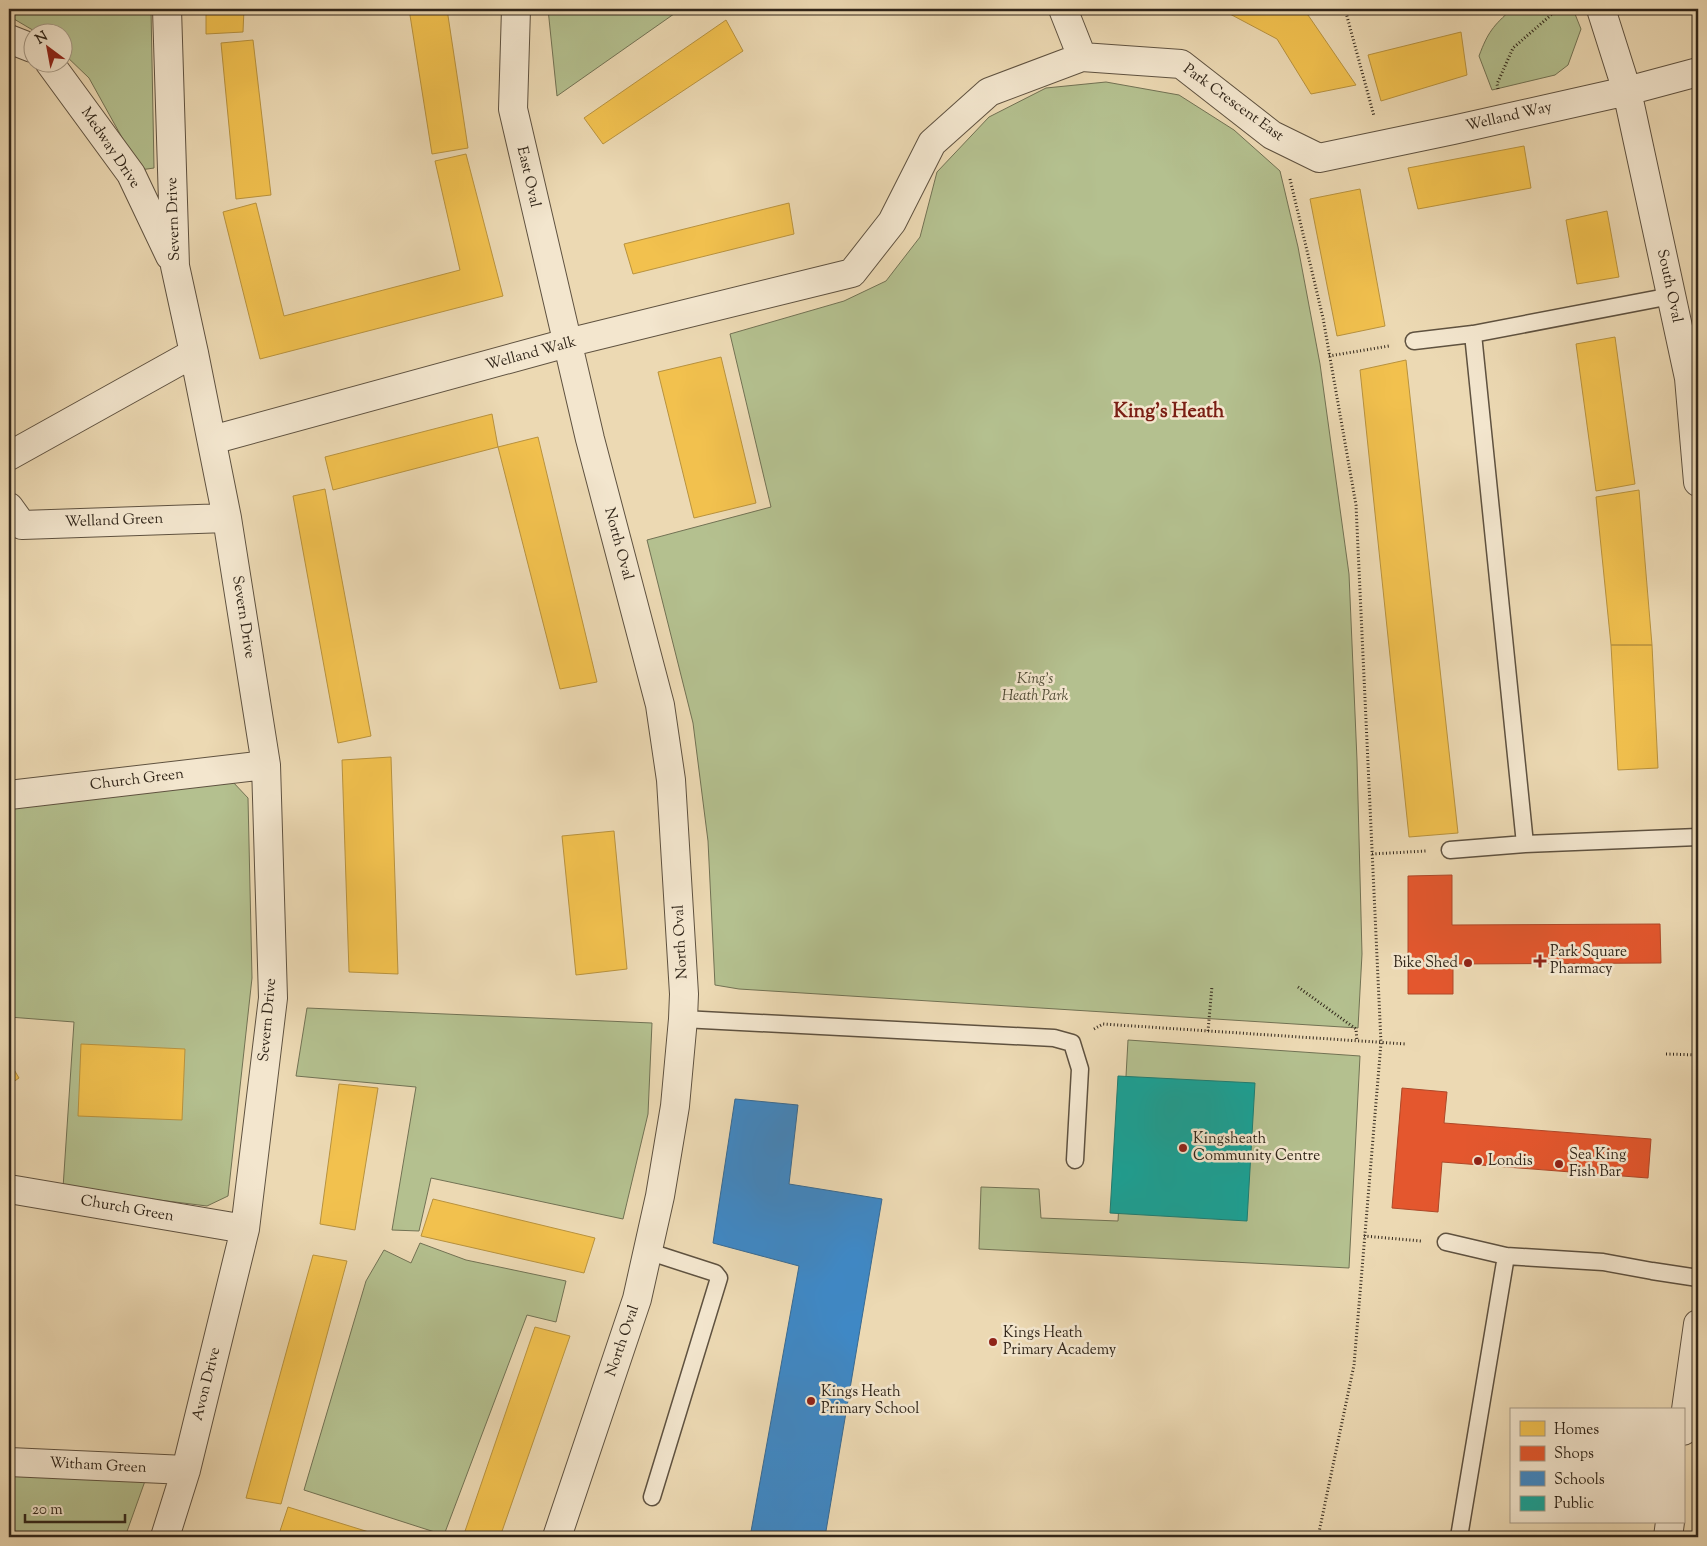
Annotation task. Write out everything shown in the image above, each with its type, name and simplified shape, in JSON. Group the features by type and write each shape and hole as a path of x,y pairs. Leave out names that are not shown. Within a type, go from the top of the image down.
{"street":[{"name":"Severn Drive","path":"167,9 175,266 227,518 266,765 273,998 245,1229"},
{"name":"East Oval","path":"516,9 513,109 567,343"},
{"path":"1063,9 1082,57"},
{"path":"1601,9 1627,91"},
{"path":"9,39 22,44"},
{"name":"Park Crescent East","path":"852,274 892,222 932,142 988,92 1082,57 1181,64 1272,135 1320,158"},
{"name":"Medway Drive","path":"56,72 131,174 175,266"},
{"name":"Welland Way","path":"1320,158 1627,91 1698,72"},
{"name":"South Oval","path":"1627,91 1689,378 1698,482"},
{"name":"Welland Walk","path":"212,440 567,343 852,274"},
{"name":"North Oval","path":"557,1537 637,1299 660,1196 675,1106 684,994 671,780 660,705 590,439 567,343"},
{"path":"9,456 194,353"},
{"name":"Welland Green","path":"9,507 22,525 227,518"},
{"name":"Church Green","path":"9,795 266,765"},
{"name":"Church Green","path":"9,1189 245,1229"},
{"name":"Avon Drive","path":"165,1537 186,1470 245,1229"},
{"path":"1684,1424 1698,1324"},
{"name":"Witham Green","path":"9,1462 186,1470"},
{"path":"1668,1537 1670,1524"}],"lane":[{"path":"1414,341 1473,334 1671,296"},
{"path":"1473,334 1525,844"},
{"path":"1450,850 1525,844 1698,837"},
{"path":"683,1019 1054,1038 1072,1043 1080,1069 1075,1160"},
{"path":"1446,1242 1506,1256 1603,1262 1698,1278"},
{"path":"647,1250 715,1272 719,1278 652,1497"},
{"path":"1459,1537 1506,1256"}],"path":[{"path":"1345,9 1382,145"},
{"path":"1503,119 1497,84 1513,48 1551,15 1561,9"},
{"path":"1280,139 1323,318 1356,505 1380,1043 1354,1364 1318,1537"},
{"path":"1330,356 1414,341"},
{"path":"1372,854 1450,850"},
{"path":"1208,1031 1212,986"},
{"path":"1298,986 1356,1029 1357,1041"},
{"path":"1072,1043 1103,1024 1406,1044"},
{"path":"1666,1054 1698,1055"},
{"path":"1364,1236 1446,1242"}],"green space":[{"path":"19,9 151,9 154,168 140,170 89,78 72,62 72,22 22,22 22,24 14,19 14,11"},
{"path":"548,9 681,9 557,96"},
{"path":"1512,9 1573,9 1581,29 1568,65 1555,75 1492,90 1479,56 1492,30"},
{"name":"King's Heath Park","path":"1106,82 1179,95 1234,130 1280,171 1298,247 1320,364 1349,574 1357,760 1362,954 1358,1028 739,989 715,985 708,841 693,723 647,540 771,507 730,334 844,301 886,281 920,237 937,172 989,117 1046,88"},
{"path":"232,781 248,798 252,978 228,1196 207,1206 63,1188 74,1022 9,1017 9,802"},
{"path":"307,1008 652,1023 648,1114 623,1219 431,1178 419,1231 392,1230 416,1087 296,1076"},
{"path":"1128,1040 1360,1056 1349,1268 979,1249 981,1187 1039,1189 1041,1218 1118,1221"},
{"path":"420,1243 466,1260 566,1281 556,1322 527,1315 444,1535 304,1490 366,1281 384,1250 411,1263"},
{"path":"9,1472 145,1481 125,1537 9,1537"}],"building: Homes":[{"path":"206,9 244,9 243,32 206,34"},
{"path":"409,9 447,9 468,148 432,154"},
{"path":"1213,9 1298,9 1308,15 1356,85 1311,94 1277,39 1228,13"},
{"path":"726,20 743,51 603,144 584,118"},
{"path":"1461,32 1467,75 1381,101 1368,55"},
{"path":"253,40 271,195 236,199 221,43"},
{"path":"1524,146 1531,188 1418,209 1408,168"},
{"path":"466,154 503,296 260,359 223,212 256,203 284,316 460,270 435,161"},
{"path":"1360,189 1385,326 1337,336 1310,199"},
{"path":"789,203 794,234 633,274 624,244"},
{"path":"1607,211 1619,277 1577,284 1566,220"},
{"path":"1615,337 1635,484 1596,491 1576,344"},
{"path":"721,357 756,503 694,518 658,372"},
{"path":"1406,360 1458,833 1409,837 1360,370"},
{"path":"492,414 498,447 333,490 325,457"},
{"path":"538,437 597,682 560,689 498,447"},
{"path":"325,489 371,736 338,743 293,496"},
{"path":"1639,490 1652,645 1611,645 1596,497"},
{"path":"1611,645 1652,645 1658,768 1618,770"},
{"path":"391,757 398,974 349,972 342,760"},
{"path":"614,831 627,969 576,975 562,836"},
{"path":"81,1044 185,1049 182,1120 78,1116"},
{"path":"9,1061 19,1078 9,1085"},
{"path":"339,1084 378,1088 355,1230 320,1224"},
{"path":"433,1199 595,1238 584,1273 421,1236"},
{"path":"313,1255 347,1261 281,1504 246,1498"},
{"path":"535,1327 570,1336 500,1537 463,1537"},
{"path":"288,1507 385,1537 278,1537"}],"building: Shops":[{"path":"1452,875 1452,925 1660,924 1661,963 1453,964 1453,994 1408,994 1408,876"},
{"path":"1402,1088 1447,1092 1444,1123 1651,1139 1648,1178 1442,1162 1438,1212 1392,1208"}],"building: Schools":[{"name":"Kings Heath Primary School","path":"735,1099 798,1105 789,1184 882,1199 825,1537 750,1537 799,1266 713,1243"}],"building: Public":[{"name":"Kingsheath Community Centre","path":"1118,1076 1255,1083 1247,1221 1110,1213"}],"place":[{"name":"Park Square Pharmacy","path":"1540,961"},
{"name":"Bike Shed","path":"1468,963"},
{"name":"Kingsheath Community Centre","path":"1183,1148"},
{"name":"Londis","path":"1478,1161"},
{"name":"Sea King Fish Bar","path":"1559,1164"},
{"name":"Kings Heath Primary Academy","path":"993,1342"},
{"name":"Kings Heath Primary School","path":"811,1401"}],"district":[{"name":"King's Heath","path":"1169,412"}]}
